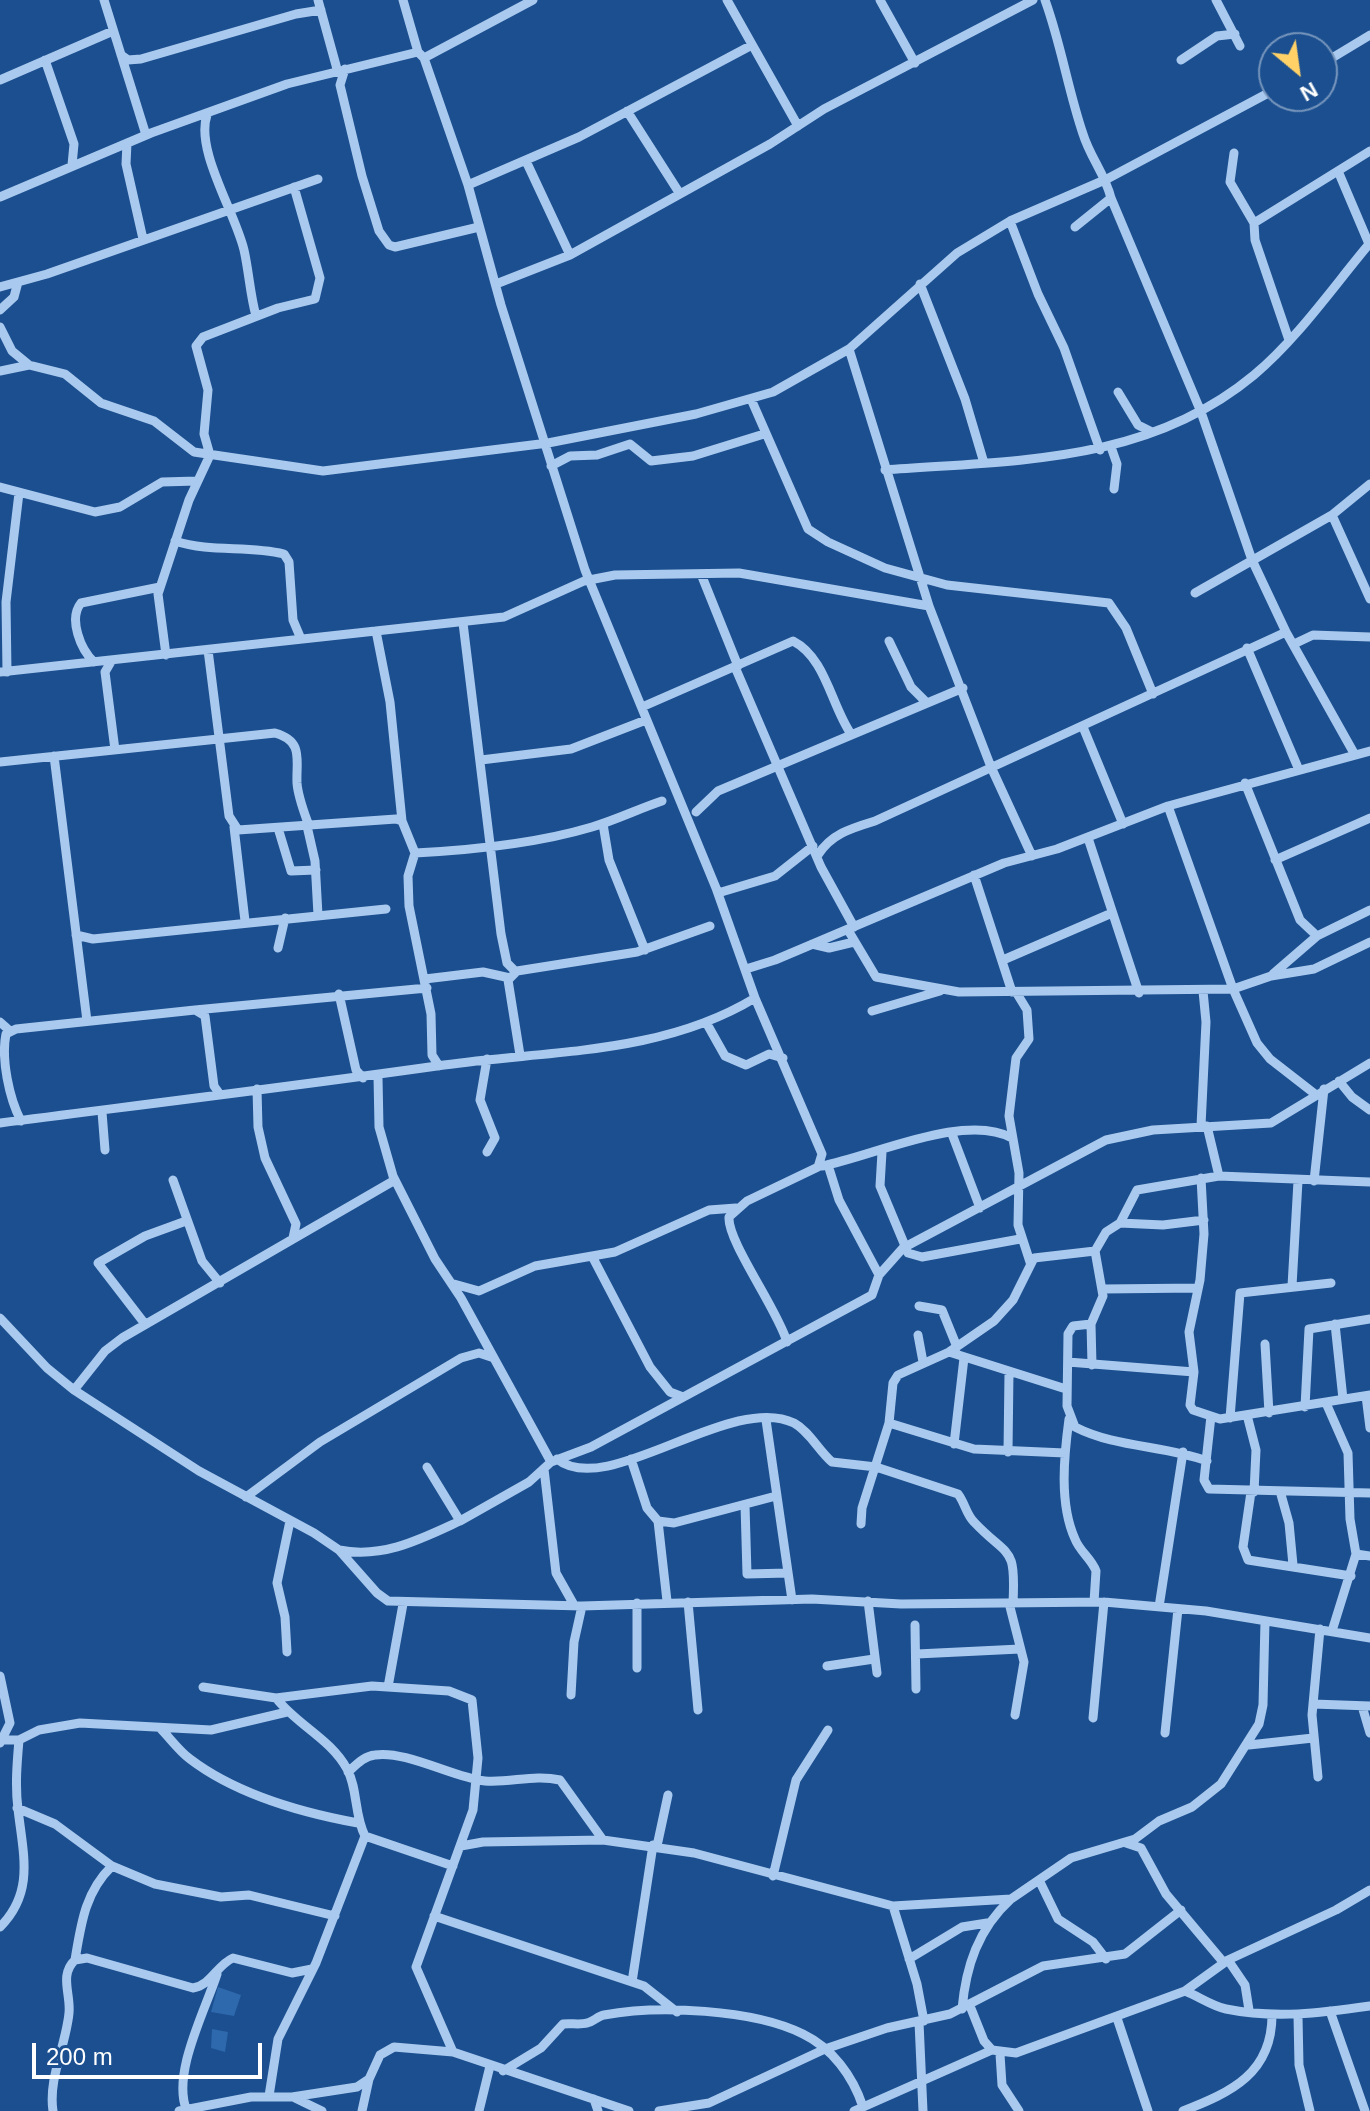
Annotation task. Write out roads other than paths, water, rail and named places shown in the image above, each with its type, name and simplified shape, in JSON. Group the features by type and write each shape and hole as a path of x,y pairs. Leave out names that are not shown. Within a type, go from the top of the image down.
{"street":[{"path":"104,0 146,135"},
{"path":"403,0 468,185 496,284 548,443 551,466 589,579 718,893 755,998 822,1154 823,1166 879,1275"},
{"path":"0,197 146,135 341,69 421,55 533,0"},
{"path":"727,0 798,126"},
{"path":"880,0 915,63"},
{"path":"496,284 570,255 798,126 1033,0"},
{"path":"1045,0 1060,40 1084,138 1107,179 1111,198 1201,412 1252,560 1286,632 1355,755"},
{"path":"1216,0 1240,46"},
{"path":"121,55 128,60 141,59 320,5 341,69 341,92 362,176 383,239 395,247 479,227"},
{"path":"0,80 113,31"},
{"path":"1181,60 1217,36 1235,34"},
{"path":"1338,54 1370,35"},
{"path":"468,185 526,161 752,45"},
{"path":"45,60 74,144 72,165"},
{"path":"0,327 12,351 29,365 65,374 101,403 154,421 181,444 210,455 323,471 548,443 696,414 751,399 797,380 849,349 957,253 1010,221 1107,179 1258,99"},
{"path":"627,111 680,194"},
{"path":"207,115 203,126 207,148 244,250 256,316"},
{"path":"127,143 126,164 143,239"},
{"path":"1254,223 1370,151"},
{"path":"1234,153 1230,182 1254,223 1255,240 1289,340"},
{"path":"526,161 570,255"},
{"path":"885,470 1073,456 1111,447 1201,412 1255,375 1289,340 1370,243 1338,171"},
{"path":"0,287 318,179"},
{"path":"166,655 158,594 197,481 210,455 204,434 208,390 196,346 203,337 256,316 315,299 320,278 294,187"},
{"path":"1075,227 1111,198"},
{"path":"1010,221 1038,294 1064,348 1100,450"},
{"path":"0,310 14,297 18,282"},
{"path":"920,284 965,399 984,463"},
{"path":"849,349 885,470 923,577 929,606 991,767 1032,856"},
{"path":"0,371 29,365"},
{"path":"1118,392 1138,425 1152,432"},
{"path":"751,399 808,529 851,554 977,591 1109,603 1126,628 1153,694"},
{"path":"551,466 570,456 597,455 630,444 651,461 693,456 764,434"},
{"path":"1111,447 1117,464 1114,489"},
{"path":"0,487 95,512 120,507 162,482 197,481"},
{"path":"1195,593 1332,515 1370,484"},
{"path":"19,493 6,602 3,672 504,617 589,579 615,575 759,575 929,606"},
{"path":"1332,515 1370,599"},
{"path":"175,541 194,548 243,547 284,554 289,562 293,620 301,639"},
{"path":"701,574 778,767 851,928 854,942 876,977 943,990 1139,993 1233,989 1271,976 1314,969 1370,942"},
{"path":"94,662 81,644 76,617 81,603 160,587"},
{"path":"463,623 506,958 513,975 520,1055"},
{"path":"376,631 390,702 402,821 415,853 408,876 409,906 426,984 432,1055 439,1066"},
{"path":"718,893 775,876 814,847 1286,632"},
{"path":"1294,644 1313,635 1370,637"},
{"path":"889,641 911,687 925,701"},
{"path":"642,707 788,642 803,646 828,685 851,734"},
{"path":"1247,648 1299,770"},
{"path":"208,650 245,921"},
{"path":"112,660 105,672 115,750"},
{"path":"696,812 718,791 925,701 963,688"},
{"path":"481,760 571,749 646,720"},
{"path":"1083,727 1123,824"},
{"path":"0,762 275,733 287,736 299,754 297,784 316,870 318,915"},
{"path":"746,969 974,875 1088,838 1168,806 1370,751"},
{"path":"54,756 87,1021"},
{"path":"1245,783 1300,920 1317,936"},
{"path":"415,853 492,848 603,824 662,801"},
{"path":"1168,806 1233,989 1257,1043 1270,1059 1320,1092"},
{"path":"234,827 244,831 371,819 402,821"},
{"path":"1275,860 1370,819"},
{"path":"603,824 609,860 645,950"},
{"path":"278,828 291,871 316,870"},
{"path":"1088,838 1139,993"},
{"path":"814,847 829,840"},
{"path":"974,875 1014,992 1027,1010 1029,1039 1015,1065 1009,1116 1019,1187 1020,1239 1030,1262"},
{"path":"76,935 93,939 245,921 386,909"},
{"path":"1271,976 1317,936 1370,910"},
{"path":"1003,960 1112,913"},
{"path":"278,948 285,918"},
{"path":"0,1022 9,1030 426,984 483,972 513,975 645,950 710,926"},
{"path":"812,944 829,948 854,942"},
{"path":"872,1011 943,990"},
{"path":"1203,991 1204,1126 1219,1176"},
{"path":"339,994 356,1070 363,1078"},
{"path":"0,1123 102,1112 219,1093 378,1077 487,1059 640,1044 707,1024 755,998"},
{"path":"195,1010 205,1016 214,1086 219,1093"},
{"path":"707,1024 730,1060 746,1065 769,1054 783,1058"},
{"path":"9,1030 5,1038 7,1066 21,1121"},
{"path":"487,1059 480,1100 495,1138 487,1152"},
{"path":"339,1550 370,1553 397,1547 460,1521 529,1482 551,1463 591,1447 872,1295 879,1275 903,1248 1106,1140 1153,1130 1271,1123 1370,1063"},
{"path":"378,1077 379,1127 395,1180 551,1463 556,1573 578,1606 571,1695"},
{"path":"1339,1081 1352,1097 1370,1110"},
{"path":"257,1089 261,1145 296,1224 293,1238"},
{"path":"1314,1181 1320,1092"},
{"path":"102,1112 105,1150"},
{"path":"450,1282 475,1292 543,1263 593,1258 643,1241 709,1210 736,1208 823,1166 938,1134 992,1129 1012,1138"},
{"path":"952,1134 980,1208"},
{"path":"882,1152 880,1186 903,1248 922,1257 1020,1239"},
{"path":"1092,1365 1091,1324 1101,1307 1103,1289 1095,1251 1106,1232 1120,1223 1137,1190 1219,1176 1370,1182"},
{"path":"1201,1178 1204,1220 1198,1288 1189,1332 1194,1372 1190,1405 1193,1410 1230,1418 1368,1396 1370,1428"},
{"path":"173,1180 202,1261 220,1283"},
{"path":"74,1390 105,1351 145,1324 395,1180"},
{"path":"1292,1286 1298,1181"},
{"path":"736,1208 729,1217 730,1229 780,1318 787,1342"},
{"path":"1120,1223 1163,1225 1204,1220"},
{"path":"145,1324 98,1263 145,1236 186,1221"},
{"path":"861,1524 862,1508 889,1423 893,1383 907,1368 953,1350 994,1321 1013,1300 1030,1262 1040,1256 1095,1251"},
{"path":"593,1258 650,1367 670,1392 683,1397"},
{"path":"1230,1418 1240,1293 1331,1283"},
{"path":"1103,1289 1198,1288"},
{"path":"919,1306 942,1310 953,1350 964,1358 1066,1389"},
{"path":"1305,1407 1307,1334 1311,1328 1370,1319"},
{"path":"1091,1324 1070,1329 1066,1389 1069,1419 1065,1453 1073,1534 1096,1571 1099,1602 1093,1718"},
{"path":"1335,1324 1343,1399"},
{"path":"2,1325 74,1390 147,1440 339,1550 377,1593 403,1604 578,1606 667,1601 792,1600 1099,1602 1178,1609 1370,1638"},
{"path":"918,1335 923,1362"},
{"path":"1265,1344 1269,1413"},
{"path":"246,1497 320,1442 461,1358 479,1353 494,1358"},
{"path":"954,1444 964,1358"},
{"path":"1068,1362 1194,1372"},
{"path":"1008,1452 1009,1372"},
{"path":"1326,1403 1347,1445 1356,1554 1332,1631"},
{"path":"1247,1415 1256,1450 1253,1492 1243,1547 1245,1558 1351,1576"},
{"path":"1211,1416 1204,1480 1209,1489 1349,1495 1370,1493"},
{"path":"1069,1419 1075,1427 1101,1437 1183,1452 1207,1461"},
{"path":"551,1463 581,1468 631,1459 713,1429 766,1420 795,1424 832,1462 876,1467 958,1494 971,1520 997,1540 1010,1556 1013,1566 1011,1603 1023,1680 1015,1715"},
{"path":"766,1420 792,1600"},
{"path":"889,1423 954,1444 1008,1452 1065,1453"},
{"path":"1159,1607 1183,1452"},
{"path":"631,1459 647,1508 658,1521 667,1601"},
{"path":"427,1467 460,1521"},
{"path":"1280,1491 1289,1523 1293,1565"},
{"path":"658,1521 674,1523 776,1496"},
{"path":"745,1505 747,1574 788,1573"},
{"path":"287,1652 285,1617 277,1583 290,1521"},
{"path":"1356,1554 1370,1556"},
{"path":"868,1601 877,1673"},
{"path":"688,1602 698,1710"},
{"path":"637,1603 637,1668"},
{"path":"388,1687 403,1604"},
{"path":"1165,1733 1178,1609"},
{"path":"1019,2111 1002,2085 996,2052 984,2041 966,2007 970,1966 987,1923 1011,1899 1071,1858 1126,1843 1209,1795 1249,1745 1263,1705 1265,1621"},
{"path":"915,1625 916,1689"},
{"path":"1318,1777 1313,1704 1320,1629"},
{"path":"917,1654 1020,1649"},
{"path":"827,1666 874,1659"},
{"path":"0,1676 10,1723 2,1737 19,1740 39,1730 80,1723 233,1727 287,1712"},
{"path":"203,1687 276,1698 388,1687 449,1691 472,1700 478,1780 461,1846 416,1967 453,2052"},
{"path":"276,1698 287,1712 327,1744 348,1772 358,1823 365,1836 453,1866"},
{"path":"1313,1704 1366,1706 1370,1733"},
{"path":"160,1727 189,1759 260,1795 288,1808 358,1823"},
{"path":"773,1876 796,1780 828,1730"},
{"path":"1249,1745 1313,1738"},
{"path":"0,1927 14,1913 25,1888 25,1854 17,1808 19,1740"},
{"path":"348,1772 366,1758 380,1755 447,1769 478,1780 543,1776 560,1780 603,1840"},
{"path":"632,1982 655,1846 668,1795"},
{"path":"17,1808 55,1824 112,1866 155,1884 221,1897 249,1895 335,1916"},
{"path":"269,2096 278,2039 335,1916 365,1836"},
{"path":"461,1846 483,1842 603,1840 655,1846 720,1859 773,1876 893,1906 1011,1899"},
{"path":"1126,1843 1141,1848 1166,1894 1245,1985 1249,2010"},
{"path":"53,2111 53,2088 70,2006 66,1975 75,1960 88,1897 98,1879 112,1866"},
{"path":"1040,1882 1058,1919 1093,1942 1106,1959"},
{"path":"503,2071 517,2066 541,2048 563,2024 588,2023 601,2015 677,2012 731,2015 803,2033 825,2049 846,2072 862,2109 996,2052 1016,2053 1185,1991 1226,1961 1336,1910 1370,1890"},
{"path":"893,1906 909,1959 922,2021 919,2084 923,2111"},
{"path":"659,2111 709,2103 825,2049 966,2007 1043,1966 1106,1959 1136,1947 1181,1910"},
{"path":"434,1916 632,1982 665,1999 677,2012"},
{"path":"909,1959 962,1927 987,1923"},
{"path":"75,1960 87,1958 193,1988 204,1985 220,1966 233,1958 292,1973 312,1969"},
{"path":"220,1966 182,2073 180,2091 184,2111 269,2096 292,2097 357,2087 369,2079"},
{"path":"292,1973 303,1990"},
{"path":"1185,1991 1225,2009 1272,2015 1298,2016 1370,2006"},
{"path":"1330,2011 1365,2111"},
{"path":"1183,2111 1223,2093 1256,2069 1271,2043 1272,2015"},
{"path":"1298,2016 1299,2065 1310,2111"},
{"path":"1117,2018 1148,2111"},
{"path":"362,2111 369,2079 380,2055 387,2049 433,2048 630,2111"},
{"path":"479,2111 490,2066"},
{"path":"292,2097 322,2111"},
{"path":"594,2099 598,2111"}]}
